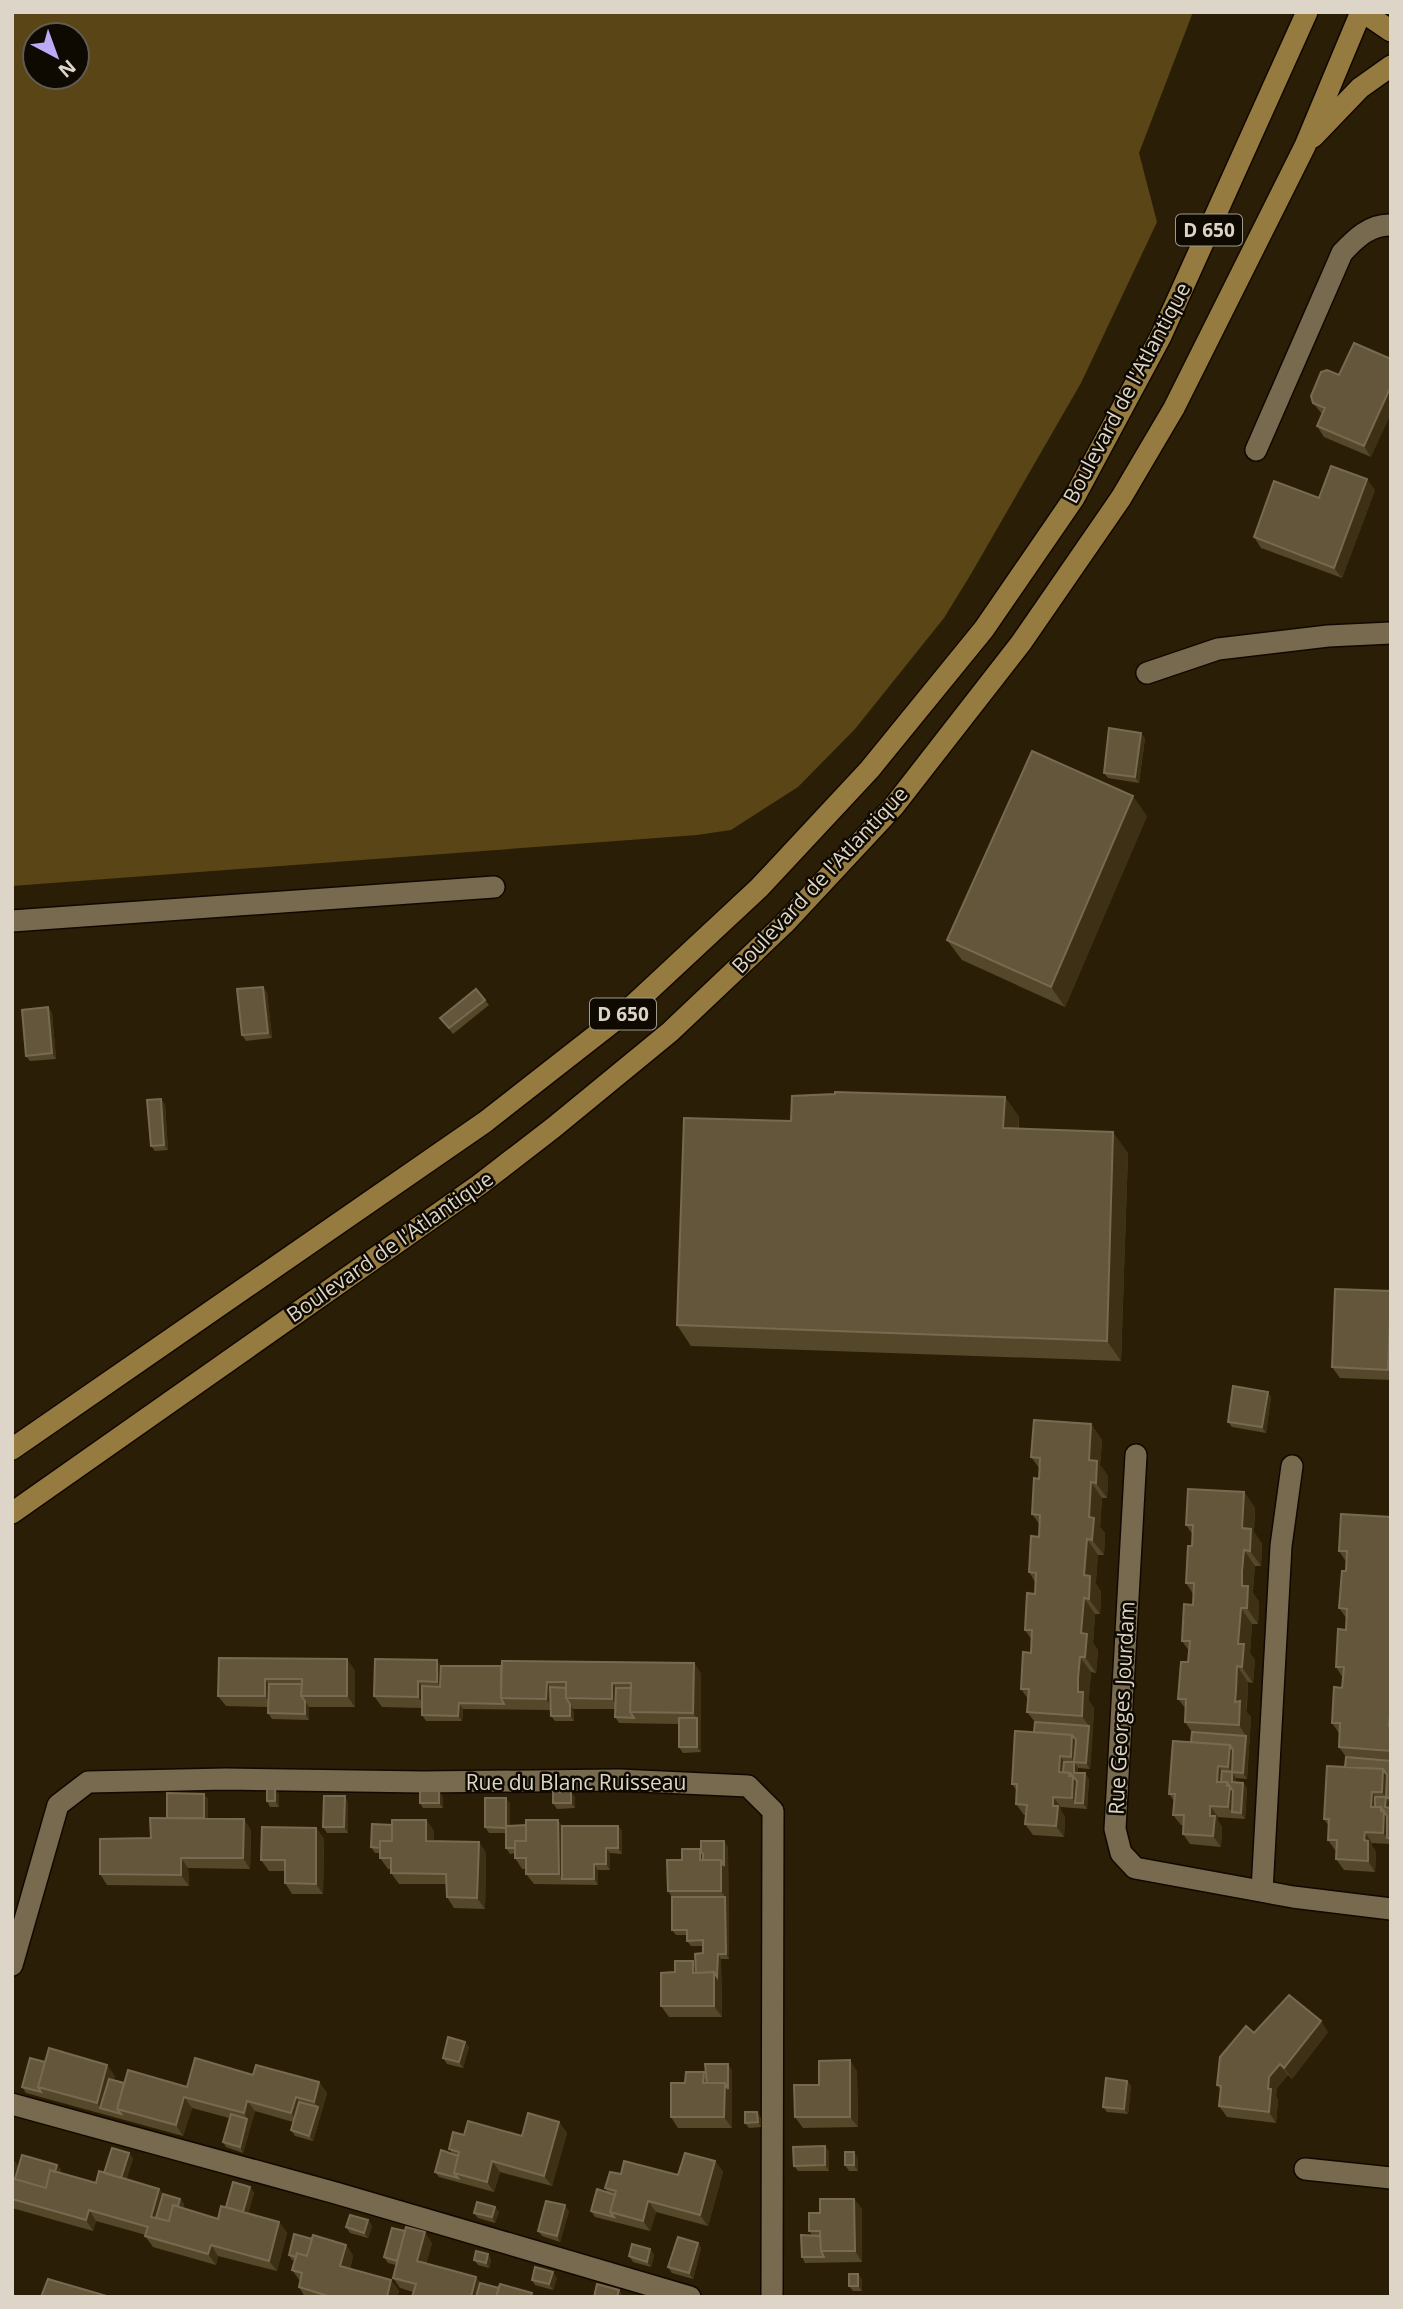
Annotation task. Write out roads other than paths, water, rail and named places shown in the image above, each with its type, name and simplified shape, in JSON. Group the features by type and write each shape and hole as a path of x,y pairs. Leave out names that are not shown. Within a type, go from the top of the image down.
{"main road":[{"name":"Boulevard de l'Atlantique","path":"12,1449 485,1122 627,1011 759,888 870,769 984,629 1074,498 1161,336 1307,12"},
{"name":"Boulevard de l'Atlantique","path":"12,1513 521,1153 670,1032 784,924 894,806 1021,643 1121,498 1174,408 1305,146 1362,12"},
{"path":"1362,12 1391,31"},
{"path":"1305,146 1360,88 1391,66"}],"street":[{"path":"1256,450 1342,253 1359,235 1391,225"},
{"path":"1147,673 1218,649 1328,636 1391,633"},
{"path":"12,921 494,887"},
{"name":"Rue Georges Jourdam","path":"1136,1455 1115,1829 1121,1853 1135,1868 1293,1897 1391,1909"},
{"path":"1262,1891 1281,1546 1292,1465"},
{"name":"Rue du Blanc Ruisseau","path":"12,1965 58,1805 88,1782 226,1779 423,1782 619,1780 748,1786 773,1811 772,2297"},
{"path":"12,2104 336,2193 690,2297"},
{"path":"1305,2169 1391,2178"}]}
